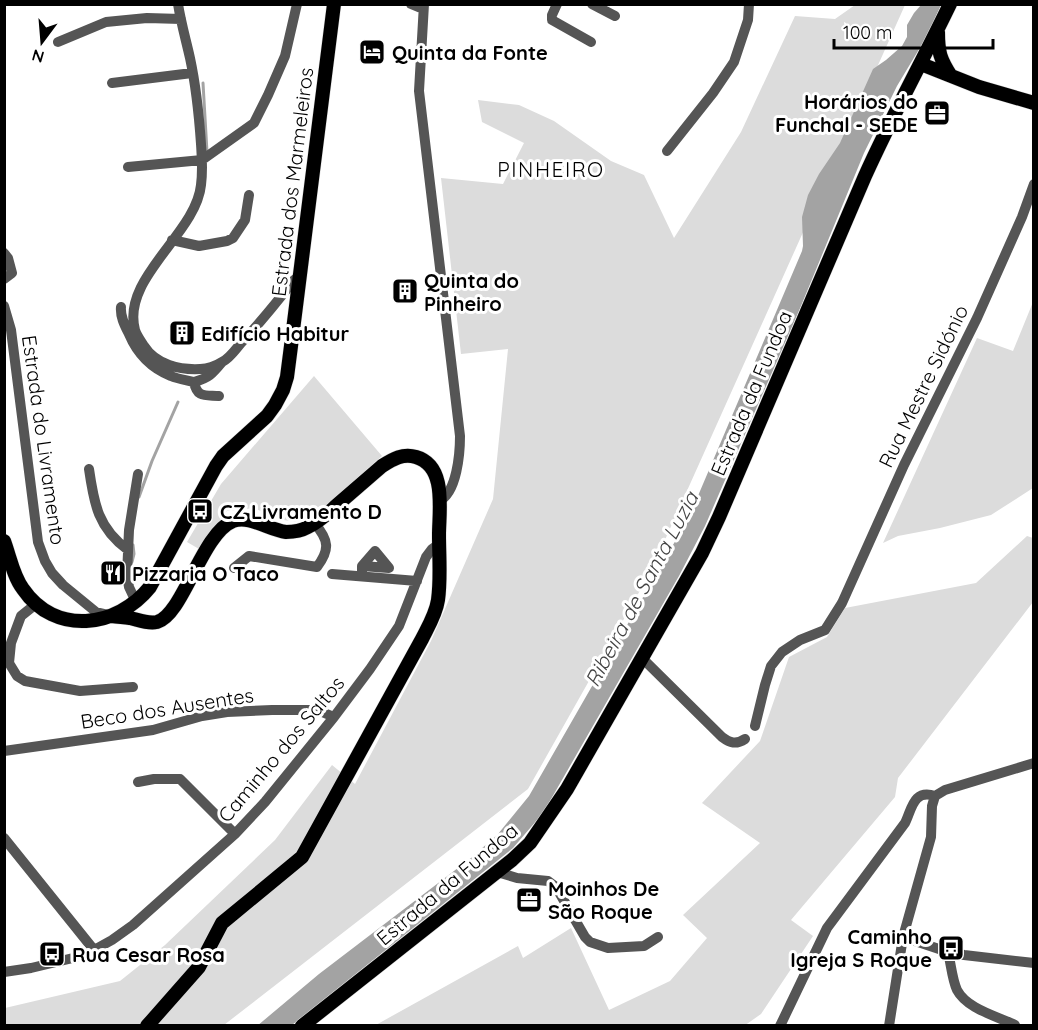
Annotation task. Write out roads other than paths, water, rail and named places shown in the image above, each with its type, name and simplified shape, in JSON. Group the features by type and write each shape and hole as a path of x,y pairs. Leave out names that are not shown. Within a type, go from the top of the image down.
{"main road":[{"name":"Estrada dos Marmeleiros","path":"4,541 17,580 23,590 36,604 58,617 89,622 112,616 129,608 150,587 223,456 276,405 287,377 334,4"},
{"name":"Estrada da Fundoa","path":"302,1026 497,872 530,843 567,789 702,553 865,176 950,4"},
{"path":"938,30 938,50 951,76"},
{"path":"921,64 979,87 1034,103"},
{"path":"112,616 131,618 141,622 157,622 163,619 176,603 209,546 219,532 232,522 239,520 254,522 285,532 297,532 315,524 394,458 405,455 420,458 434,469 440,489 440,577 438,602 422,639 302,857 222,923 199,968 147,1026"}],"street":[{"path":"178,4 200,121 203,166 201,189 184,224 143,282 135,305 134,322 136,333 146,350 170,366 204,369 222,362"},
{"path":"128,167 202,160 254,123 285,56 297,4"},
{"path":"411,4 423,7 418,91 460,436 457,467 447,496 439,501"},
{"path":"557,4 552,20 591,42"},
{"path":"592,4 615,16"},
{"path":"667,151 713,93 734,62 748,20 749,4"},
{"path":"58,42 106,22 147,18 181,19"},
{"path":"112,83 192,73"},
{"name":"Rua Mestre Sidónio","path":"755,726 771,666 782,652 800,640 825,630 842,603 904,465 977,318 1034,183"},
{"path":"172,240 199,246 227,241 232,238 245,220 249,195"},
{"path":"4,254 8,258 12,273 4,279"},
{"path":"121,308 130,338 146,360 171,376 194,382 212,375 255,328 294,280 301,275"},
{"name":"Estrada do Livramento","path":"4,306 11,330 41,551 52,573 63,585 96,612 112,616"},
{"path":"194,382 197,393 219,396"},
{"path":"89,469 99,515 108,532 128,550"},
{"path":"136,602 127,575 129,530 138,474"},
{"path":"234,568 249,556 317,567 326,553 327,543 315,524"},
{"name":"Caminho dos Saltos","path":"7,969 73,958 112,940 133,925 235,834 265,802 370,669 399,626 426,557 439,544"},
{"path":"332,574 362,571 417,581"},
{"path":"36,604 21,616 11,643 9,663 17,676 25,681 80,691 133,687"},
{"path":"642,658 722,737 734,743 745,739"},
{"name":"Beco dos Ausentes","path":"4,751 153,730 202,716 226,712 308,710 334,717"},
{"path":"780,1026 827,928 905,823 917,798 924,794 935,796 945,790 1034,764"},
{"path":"138,782 154,779 180,779 235,834"},
{"path":"890,1026 903,937 931,837 932,807 935,796"},
{"path":"4,838 94,950"},
{"path":"497,872 517,878 552,883 590,942 608,948 644,946 658,937"},
{"path":"903,937 948,952 1034,963"},
{"path":"948,952 956,989 962,997 980,1009 1015,1025"}],"waterway":[{"path":"203,83 207,152"},
{"path":"139,497 178,402"},
{"path":"132,562 133,545"}],"place":[{"name":"Quinta da Fonte","path":"372,52"},
{"name":"Horários do Funchal - SEDE","path":"937,113"},
{"name":"Quinta do Pinheiro","path":"405,291"},
{"name":"Edifício Habitur","path":"182,333"},
{"name":"CZ Livramento D","path":"200,511"},
{"name":"Pizzaria O Taco","path":"113,573"},
{"name":"Moinhos De São Roque","path":"529,900"},
{"name":"Caminho Igreja S Roque","path":"951,948"},
{"name":"Rua Cesar Rosa","path":"52,954"}],"district":[{"name":"PINHEIRO","path":"551,169"}],"water label":[{"name":"Ribeira de Santa Luzia","path":"641,589"}]}
